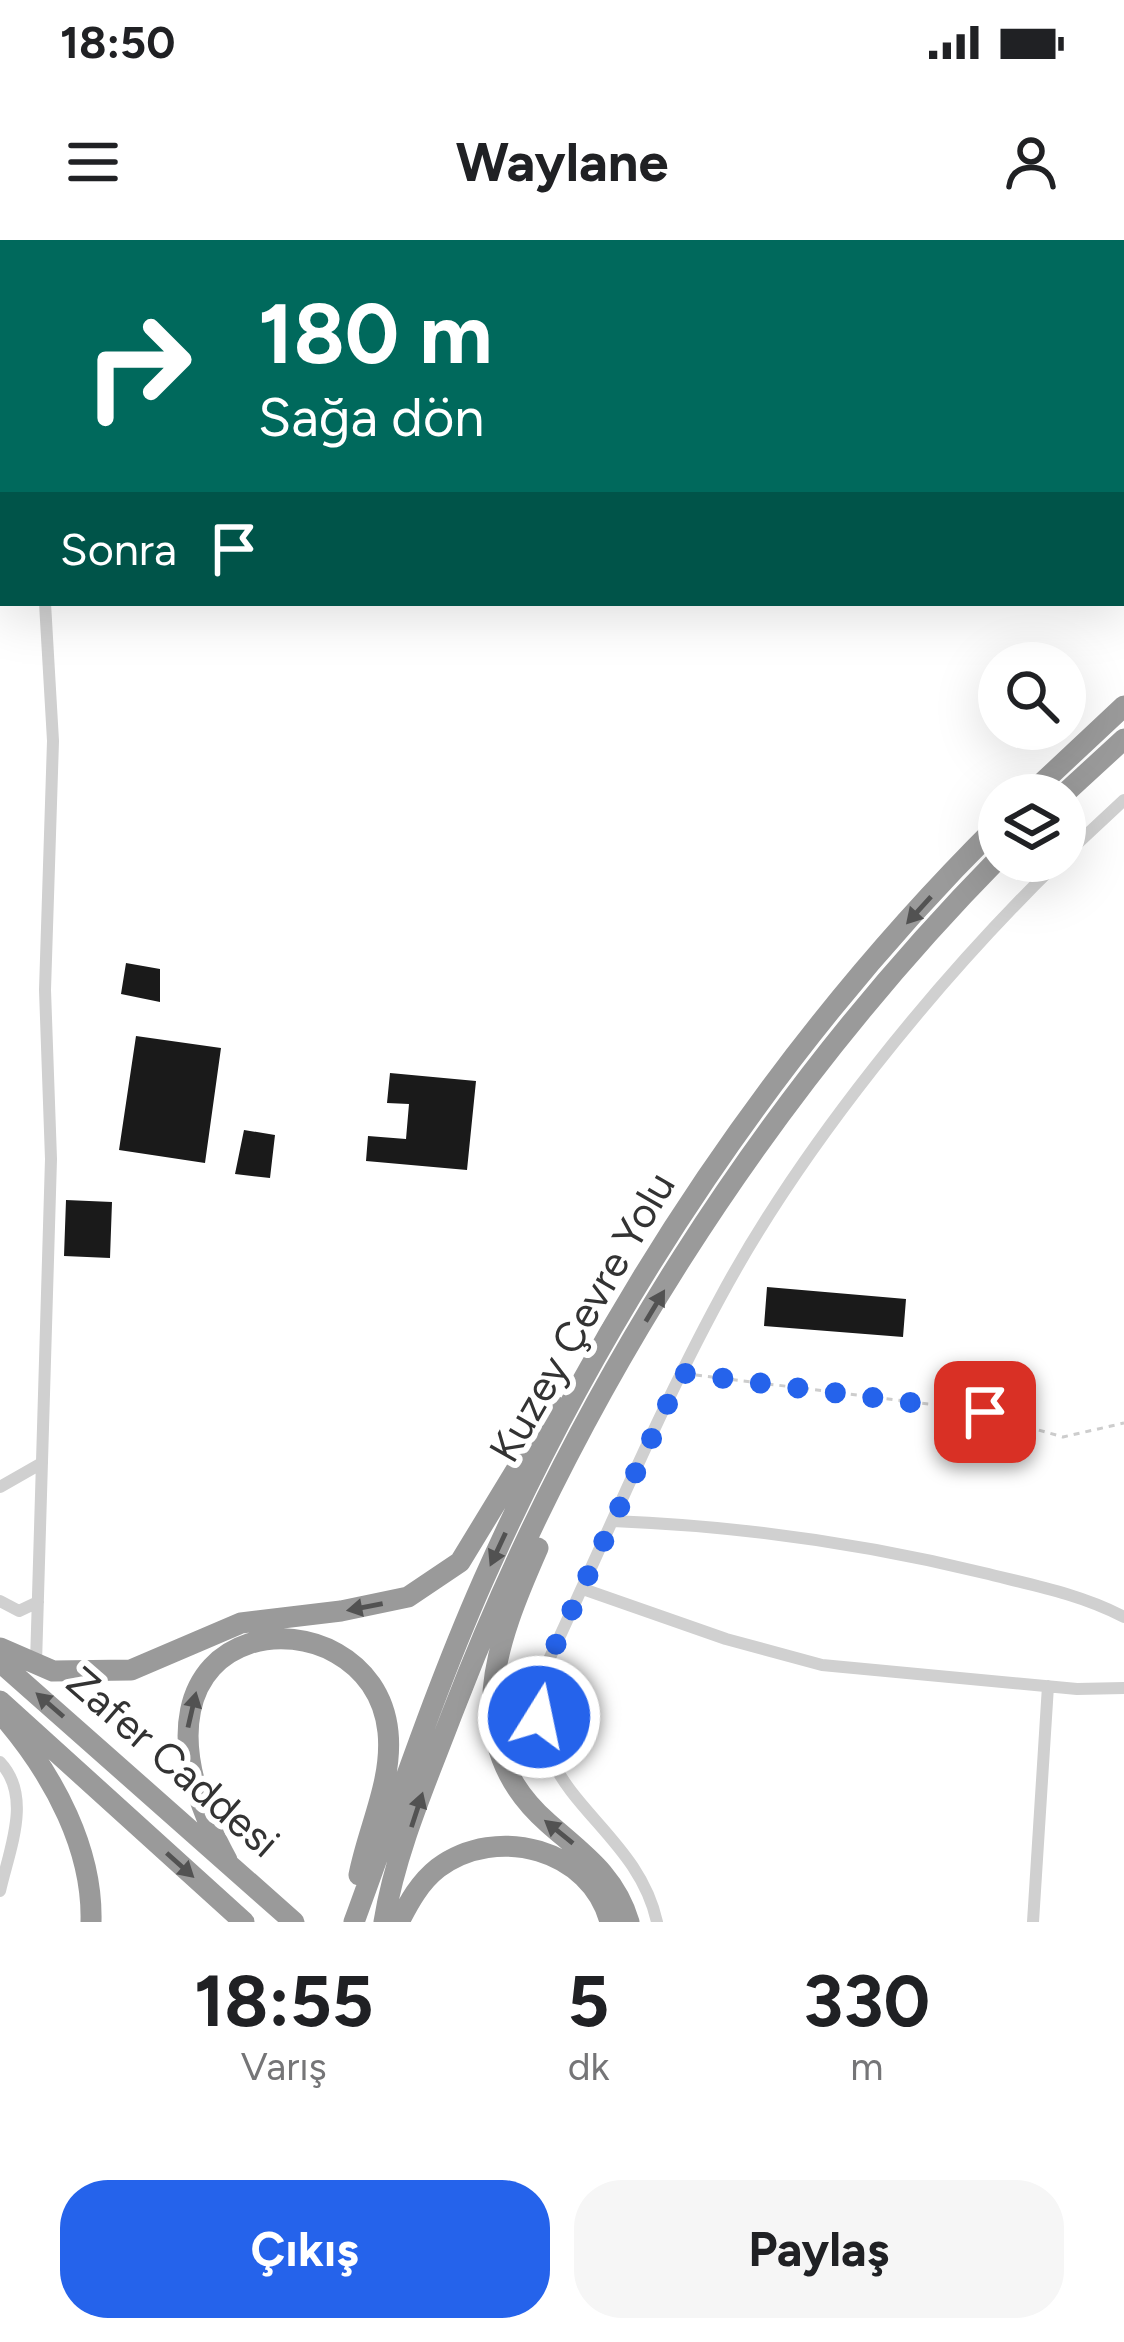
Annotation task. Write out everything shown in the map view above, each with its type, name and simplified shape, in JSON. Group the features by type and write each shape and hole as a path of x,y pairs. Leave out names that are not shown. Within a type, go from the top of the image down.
{"highway":[{"path":"1051,774 1124,706"},
{"path":"1086,774 1124,739"},
{"name":"Kuzey Çevre Yolu","path":"352,1922 484,1579 608,1335 692,1201 777,1080 869,966 978,847"},
{"name":"Kuzey Çevre Yolu","path":"384,1922 425,1785 463,1686 534,1528 627,1353 713,1210 798,1092 889,977 978,881"},
{"path":"0,1648 36,1664 93,1675 130,1670 159,1663 242,1622 376,1606 437,1581 480,1535 597,1335 692,1201"},
{"path":"627,1353 510,1618 495,1662 490,1705 496,1746 516,1783 543,1819 604,1870 628,1922"},
{"path":"227,1860 204,1818 186,1748 188,1714 199,1684 215,1663 242,1644 281,1638 320,1646 357,1670 371,1687 388,1727 384,1780 352,1922"},
{"name":"Zafer Caddesi","path":"0,1662 295,1922"},
{"name":"Zafer Caddesi","path":"0,1701 244,1922"},
{"path":"0,1712 48,1776 70,1820 85,1863 92,1922"},
{"path":"400,1922 417,1888 440,1867 466,1854 517,1845 538,1849 582,1876 596,1891 610,1922"}],"street":[{"path":"36,1664 51,1159 45,990 53,741 45,606"},
{"path":"1086,836 1124,800"},
{"path":"657,1922 633,1865 560,1780 542,1733 545,1668 682,1373 740,1262 786,1191 931,999 1040,882"},
{"path":"0,1487 42,1462"},
{"path":"613,1521 759,1530 875,1546 1045,1587 1124,1617"},
{"path":"583,1589 822,1665 1048,1686 1124,1688"},
{"path":"0,1601 19,1611 38,1602"},
{"path":"1033,1922 1048,1686"},
{"path":"0,1762 12,1777 18,1804 0,1891"}],"path":[{"path":"682,1373 961,1408 1063,1437 1124,1423"}],"building":[{"path":"126,963 160,969 160,1002 121,994"},
{"path":"136,1036 221,1048 205,1163 119,1150"},
{"path":"390,1073 476,1081 467,1170 366,1161 368,1136 406,1139 409,1104 387,1103"},
{"path":"244,1130 275,1135 270,1178 235,1174"},
{"path":"66,1200 112,1202 110,1258 64,1256"},
{"path":"767,1287 906,1299 903,1337 764,1326"}],"route":[{"path":"539,1717 545,1668 682,1373 985,1412"}]}
